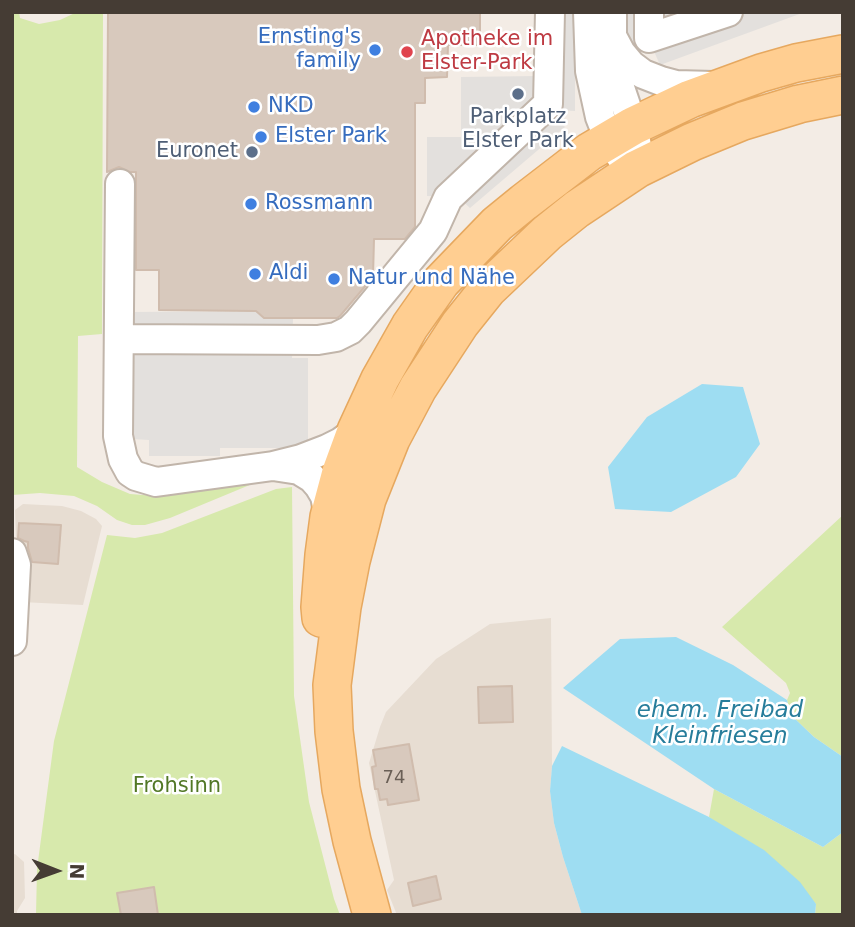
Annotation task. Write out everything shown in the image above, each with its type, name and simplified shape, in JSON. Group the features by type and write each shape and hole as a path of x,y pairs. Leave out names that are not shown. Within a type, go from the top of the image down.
{"main road":[{"path":"332,685 323,649 320,607 329,517 341,472 356,431 386,369 410,326 441,282 497,224 561,172 621,133 720,87 796,63 843,54"},
{"path":"372,915 341,789 332,685 342,607 367,499 391,439 418,388 460,324 488,289 577,209 637,170 692,142 743,121 799,104 843,95"}],"street":[{"path":"119,339 318,340 336,337 350,330 433,231 447,198 548,104 550,12"},
{"path":"588,12 590,71 600,117 637,147 637,170"},
{"path":"649,12 649,38 728,12"},
{"path":"612,25 612,55 621,133"},
{"path":"612,25 621,53 643,74 676,85 720,87"},
{"path":"120,184 118,436 123,459 130,472 156,482 273,466 327,449 356,431"},
{"path":"273,466 299,470 312,478 324,496 329,517"},
{"path":"12,553 16,565 12,640"}],"shaded area":[{"name":"Parkplatz Elster Park","path":"538,12 575,12 575,111 556,110 553,115 565,127 470,208 458,197 427,196 427,137 461,137 461,77 537,76"},
{"path":"625,12 805,12 660,65 653,49 631,49 625,39"},
{"path":"256,311 264,318 293,318 292,358 308,358 308,448 220,448 220,456 149,456 149,440 132,439 132,312"},
{"path":"23,504 62,506 81,511 96,519 102,526 83,605 21,602 21,546 16,537 15,510"},
{"path":"551,618 550,791 554,823 582,915 397,915 387,890 394,880 369,763 386,712 436,659 490,624"},
{"path":"15,854 24,862 25,898 17,915 12,915 12,855"}],"green space":[{"path":"12,12 19,12 20,18 39,24 60,20 77,12 103,12 102,334 78,336 77,467 130,494 156,496 269,477 170,518 145,525 132,525 117,520 97,506 74,496 40,493 12,495"},
{"name":"Frohsinn","path":"292,487 294,696 309,802 340,915 36,915 37,869 54,741 107,535 135,538 162,533 276,489"},
{"path":"843,515 843,757 814,737 791,715 787,700 790,693 786,683 722,627"},
{"path":"714,789 823,847 843,832 843,915 815,915 816,904 709,817"}],"water":[{"path":"702,384 743,387 760,444 736,477 671,512 615,509 608,467 647,417"},
{"name":"ehem. Freibad Kleinfriesen","path":"676,637 733,665 787,700 791,715 814,737 843,757 843,832 823,847 714,789 563,688 620,639"},
{"path":"562,746 709,817 764,850 800,882 816,904 815,915 582,915 554,823 550,791 552,766"}],"building":[{"name":"Elster Park","path":"108,12 480,12 480,45 448,45 447,77 425,78 425,103 415,103 415,227 405,239 374,239 373,277 340,316 264,318 256,311 159,310 159,270 136,270 136,172 119,167 107,172"},
{"path":"19,523 61,525 58,564 32,562 28,542 18,538"},
{"path":"512,686 513,722 479,723 478,687"},
{"path":"409,744 419,800 388,805 387,799 380,800 378,789 375,789 372,767 376,766 373,750"},
{"path":"436,876 441,899 413,906 408,883"},
{"path":"154,887 158,915 121,915 117,893"}],"place":[{"name":"Ernsting's family","path":"375,50"},
{"name":"Apotheke im Elster-Park","path":"407,52"},
{"name":"Parkplatz Elster Park","path":"518,94"},
{"name":"NKD","path":"254,107"},
{"name":"Elster Park","path":"261,137"},
{"name":"Euronet","path":"252,152"},
{"name":"Rossmann","path":"251,204"},
{"name":"Aldi","path":"255,274"},
{"name":"Natur und Nähe","path":"334,279"}]}
